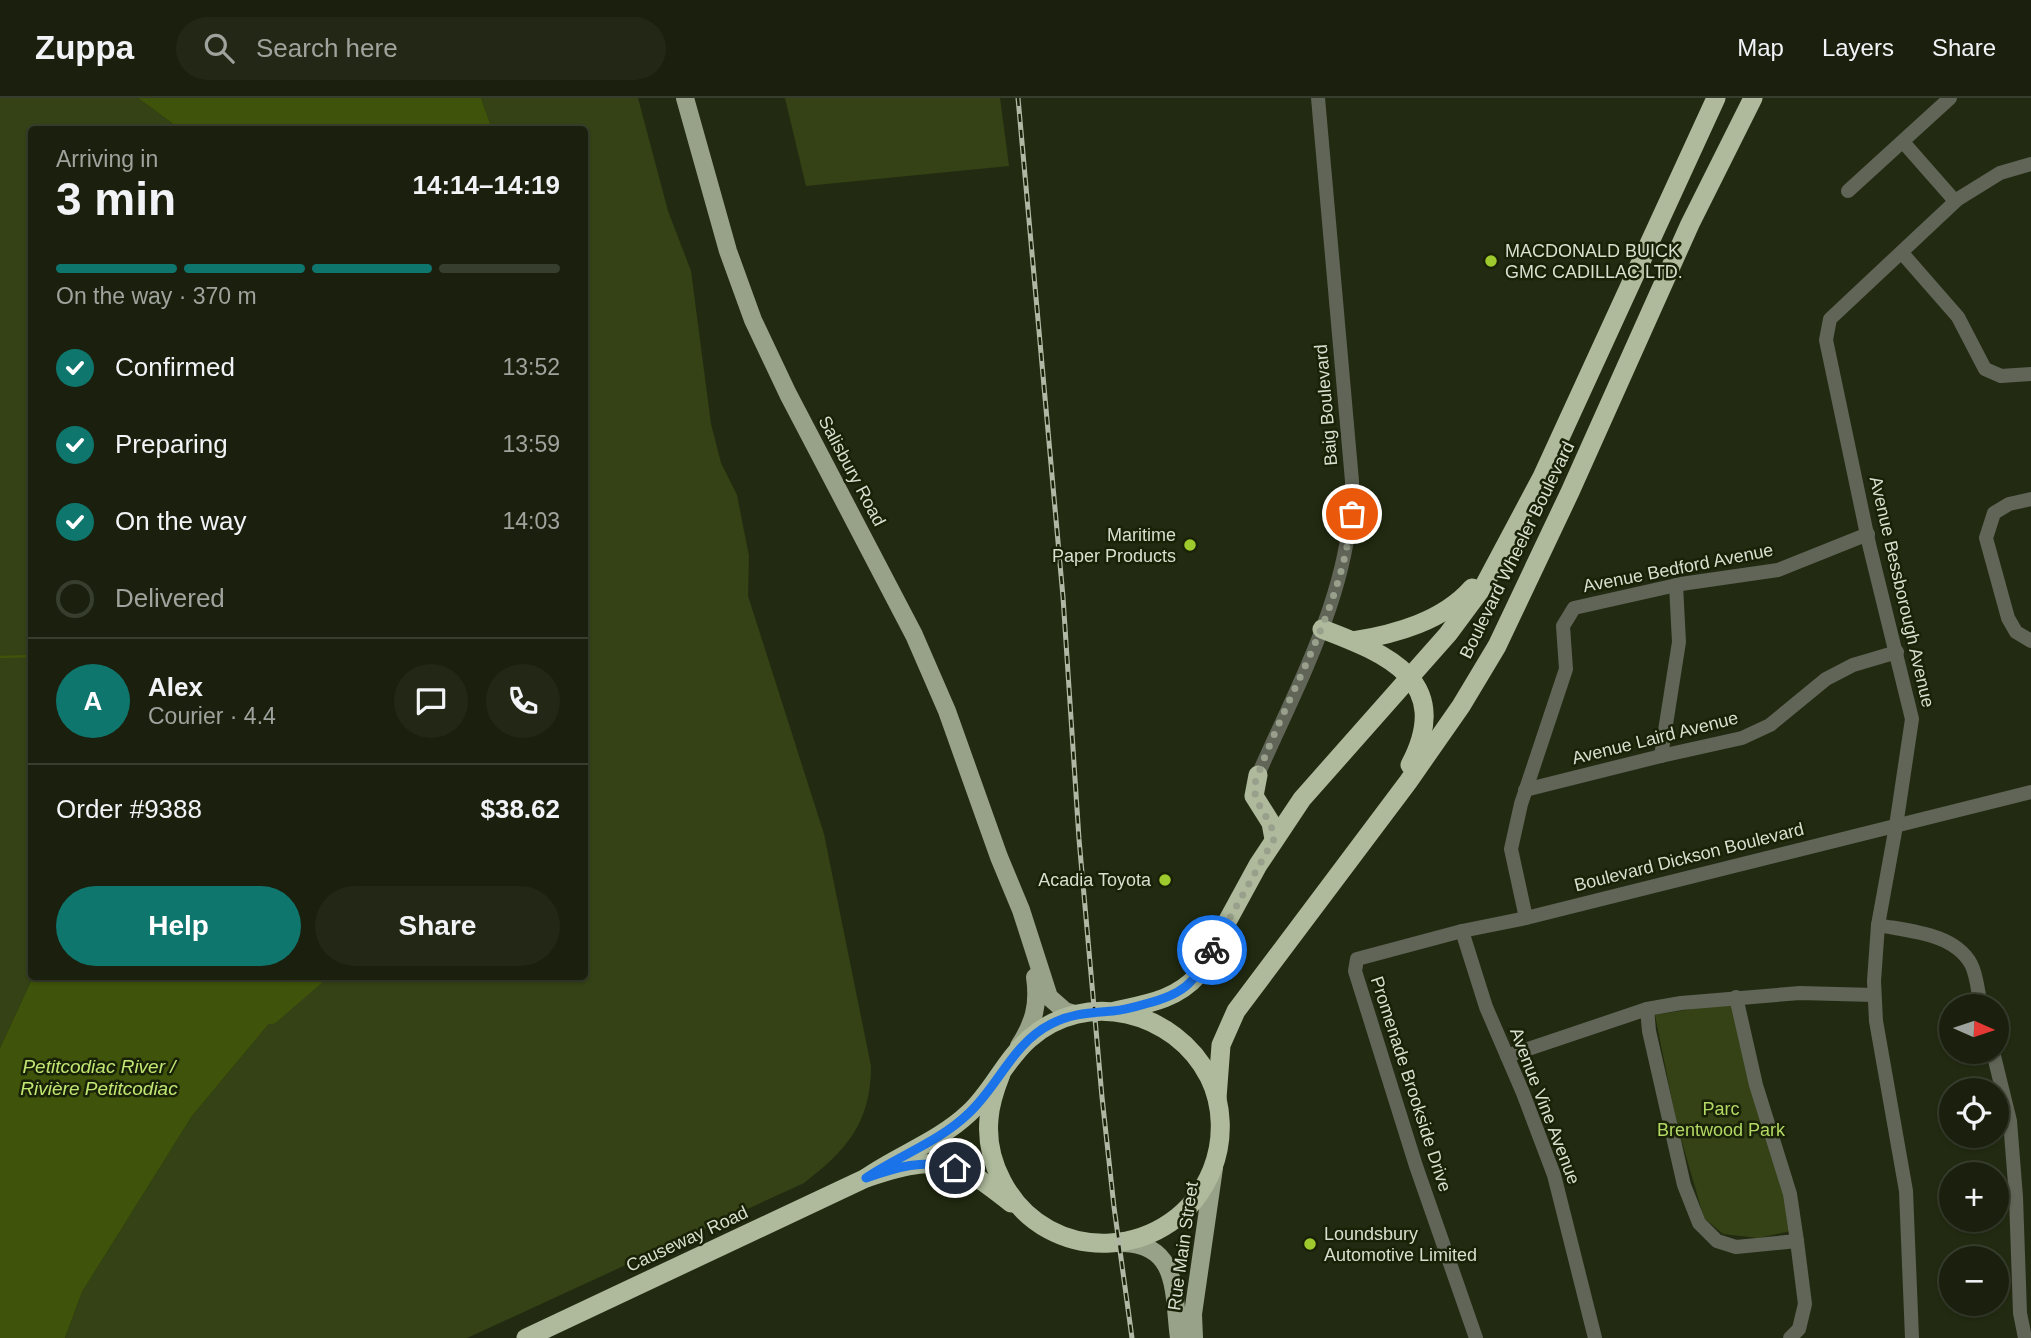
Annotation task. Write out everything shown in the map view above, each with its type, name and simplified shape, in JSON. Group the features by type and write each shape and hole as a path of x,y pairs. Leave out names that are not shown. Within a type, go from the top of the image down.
{"highway":[{"name":"Boulevard Wheeler Boulevard","path":"1115,1011 1171,997 1192,982 1274,839 1328,768 1411,676 1475,599 1542,477 1716,98"},
{"name":"Boulevard Wheeler Boulevard","path":"1217,1098 1222,1045 1232,1018 1255,983 1449,724 1497,646 1560,515 1690,224 1753,98"},
{"path":"1353,641 1397,632 1448,609 1467,594 1506,546"},
{"path":"1322,629 1394,662 1411,676 1418,688 1422,702 1421,740 1383,815"},
{"path":"1258,775 1254,796 1271,823 1274,839"},
{"path":"1115,1011 1154,1022 1187,1046 1205,1070 1217,1098 1220,1129 1216,1160 1207,1181 1195,1200 1179,1216 1160,1229 1139,1238 1117,1243 1096,1243 1075,1240 1048,1229 1024,1211 1008,1192 996,1170 988,1121 992,1097 1007,1065 1030,1038 1051,1024 1075,1014 1115,1011"},
{"name":"Causeway Road","path":"866,1178 883,1166 930,1142 971,1112 1007,1065"},
{"name":"Causeway Road","path":"526,1338 866,1178 897,1167 941,1163 969,1172 1024,1211"}],"main road":[{"name":"Salisbury Road","path":"685,98 728,251 753,320 788,394 914,635 947,711 999,857 1021,910 1049,996 1065,1011 1075,1014"},
{"name":"Salisbury Road","path":"999,857 1004,890 1035,978 1037,994 1036,1011 1030,1030 1007,1065"},
{"name":"Rue Main Street","path":"1194,1338 1194,1314 1216,1160"},
{"name":"Rue Main Street","path":"1117,1243 1150,1247 1164,1258 1171,1277 1179,1338"}],"street":[{"name":"Baig Boulevard","path":"1258,775 1322,629 1347,548 1352,481 1318,98"},
{"path":"1848,191 1950,98"},
{"path":"1903,143 1955,201"},
{"name":"Avenue Bessborough Avenue","path":"1912,1338 1906,1191 1876,1021 1874,995 1878,925 1912,719 1826,340 1830,319 1955,201 2000,173 2031,164"},
{"path":"1902,253 1958,317 1985,369 2001,376 2031,374"},
{"path":"2031,499 1994,513 1986,538 2008,618 2016,632 2031,641"},
{"name":"Avenue Bedford Avenue","path":"1525,790 1566,669 1563,626 1573,608 1676,586 1778,570 1868,534"},
{"path":"1661,755 1679,642 1676,586"},
{"name":"Avenue Laird Avenue","path":"1525,790 1661,755 1742,738 1770,725 1826,679 1853,665 1897,652"},
{"path":"1525,790 1511,849 1526,918"},
{"name":"Boulevard Dickson Boulevard","path":"1357,960 1462,931 1526,918 2031,792"},
{"path":"1878,925 1951,943 1970,963 1978,994"},
{"name":"Avenue Vine Avenue","path":"1462,931 1486,1007 1554,1175 1595,1338"},
{"name":"Promenade Brookside Drive","path":"1357,960 1356,971 1416,1166 1476,1338"},
{"path":"1507,1056 1647,1009 1736,997 1800,993 1874,995"},
{"path":"1736,997 1756,1085 1790,1194 1805,1304 1799,1329 1790,1338"},
{"path":"1647,1009 1649,1031 1684,1185 1699,1223 1717,1241 1736,1247 1797,1241"},
{"path":"1996,1064 2010,1121 2020,1313 2025,1338"}],"green space":[{"path":"0,98 138,98 176,126 28,126 28,980 32,980 0,1048"},
{"path":"481,98 638,98 668,211 691,271 711,424 721,463 737,495 749,556 748,596 824,834 871,1066 867,1103 854,1133 844,1146 804,1183 467,1338 65,1338 82,1292 192,1116 305,980 588,980 588,126 491,126"},
{"path":"785,98 1000,98 1009,166 806,186"},
{"name":"Parc Brentwood Park","path":"1735,1002 1795,1230 1758,1238 1723,1234 1704,1218 1677,1125 1655,1015"}],"water":[{"path":"138,98 481,98 491,126 176,126"},
{"name":"Petitcodiac River / Rivière Petitcodiac","path":"32,980 305,980 192,1116 82,1292 65,1338 0,1338 0,1048"}],"waterway":[{"path":"0,657 28,656"},
{"name":"Petitcodiac River / Rivière Petitcodiac","path":"271,1015 311,980"}],"railway":[{"path":"1018,98 1063,597 1079,839 1102,1097 1132,1338"}],"way so far":[{"path":"1212,950 1274,839 1271,823 1254,796 1255,783 1333,600 1347,548 1352,514"}],"place":[{"name":"MACDONALD BUICK GMC CADILLAC LTD.","path":"1491,261"},
{"name":"Maritime Paper Products","path":"1190,545"},
{"name":"Acadia Toyota","path":"1165,880"},
{"name":"Loundsbury Automotive Limited","path":"1310,1244"}],"route":[{"path":"955,1168 941,1163 897,1167 866,1178 883,1166 930,1142 971,1112 1012,1057 1030,1038 1051,1024 1075,1014 1115,1011 1171,997 1192,982 1212,950"}]}
